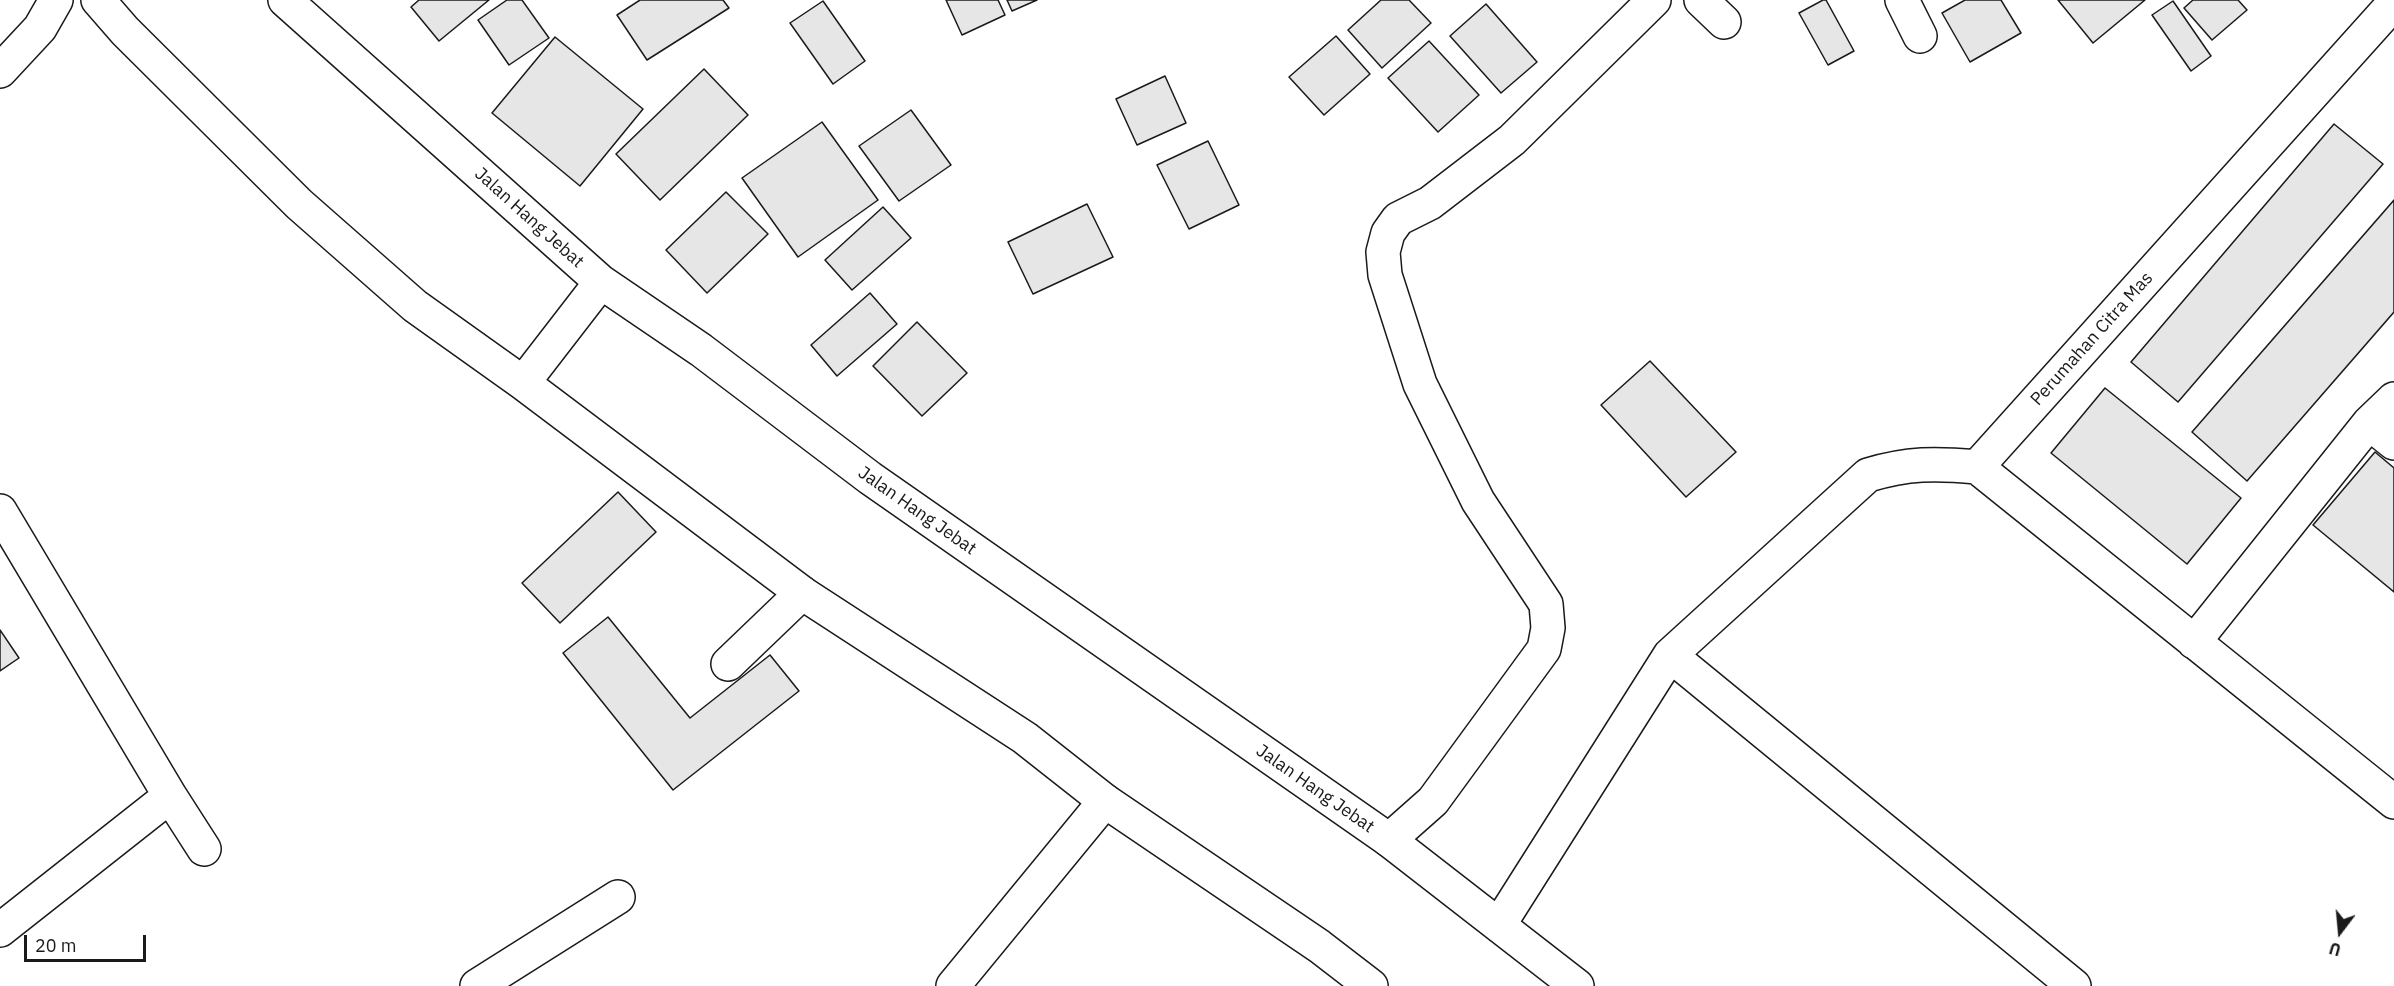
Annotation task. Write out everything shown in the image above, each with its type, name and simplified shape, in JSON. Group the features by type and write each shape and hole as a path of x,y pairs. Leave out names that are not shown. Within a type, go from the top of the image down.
{"main road":[{"path":"0,71 40,28 56,0"},
{"path":"98,0 125,31 299,204 415,306 523,383 802,593 1025,738 1105,801 1319,946 1371,986"},
{"name":"Jalan Hang Jebat","path":"285,0 601,282 700,350 870,478 1389,840 1577,986"},
{"path":"1389,840 1433,801 1544,648 1548,628 1546,604 1478,501 1420,384 1385,275 1383,252 1388,233 1398,219 1430,203 1512,140 1654,0"},
{"path":"1902,0 1920,36"},
{"name":"Perumahan Citra Mas","path":"1977,467 2394,3"},
{"path":"523,383 601,282"},
{"path":"2194,642 2369,423 2394,399"},
{"path":"2369,423 2394,443"},
{"path":"1499,925 1670,655 1868,475 1893,467 1933,463 1977,467 2394,802"},
{"path":"0,510 170,796 204,849"},
{"path":"728,664 802,593"},
{"path":"1670,655 2074,986"},
{"path":"0,930 170,796"},
{"path":"953,986 1105,801"},
{"path":"477,986 618,897"}],"building":[{"path":"419,0 489,0 439,41 411,7"},
{"path":"507,0 522,0 549,38 509,65 478,20"},
{"path":"640,0 723,0 729,8 647,60 617,15"},
{"path":"946,0 998,0 1005,15 962,35"},
{"path":"1007,0 1037,0 1012,11"},
{"path":"1381,0 1409,0 1431,23 1382,68 1348,30"},
{"path":"1826,0 1854,51 1828,65 1799,13"},
{"path":"1965,0 2001,0 2021,33 1970,62 1942,13"},
{"path":"2058,0 2145,0 2093,43"},
{"path":"2193,0 2238,0 2247,10 2212,40 2184,8"},
{"path":"823,1 865,61 833,84 790,23"},
{"path":"2173,1 2211,56 2191,71 2152,15"},
{"path":"1486,4 1537,62 1501,93 1450,36"},
{"path":"1336,36 1370,74 1324,115 1289,77"},
{"path":"555,37 643,109 580,186 492,113"},
{"path":"1429,41 1479,95 1438,132 1388,78"},
{"path":"704,69 748,115 660,200 616,154"},
{"path":"1165,76 1186,123 1137,145 1116,99"},
{"path":"911,110 951,165 899,201 859,146"},
{"path":"822,122 878,200 798,257 742,178"},
{"path":"2334,124 2383,164 2178,402 2131,362"},
{"path":"1208,141 1239,205 1189,229 1157,165"},
{"path":"726,192 768,234 707,293 666,250"},
{"path":"2394,200 2394,312 2247,481 2192,432"},
{"path":"1087,204 1113,257 1033,294 1008,242"},
{"path":"883,207 911,238 852,290 825,260"},
{"path":"870,293 897,324 837,376 811,345"},
{"path":"917,322 967,373 922,416 873,366"},
{"path":"1650,361 1736,452 1686,497 1601,405"},
{"path":"2105,388 2241,498 2187,564 2051,453"},
{"path":"2375,452 2394,468 2394,592 2313,525"},
{"path":"618,492 656,532 560,623 522,583"},
{"path":"608,617 690,718 770,655 799,691 673,790 563,653"},
{"path":"0,630 19,658 0,671"}]}
